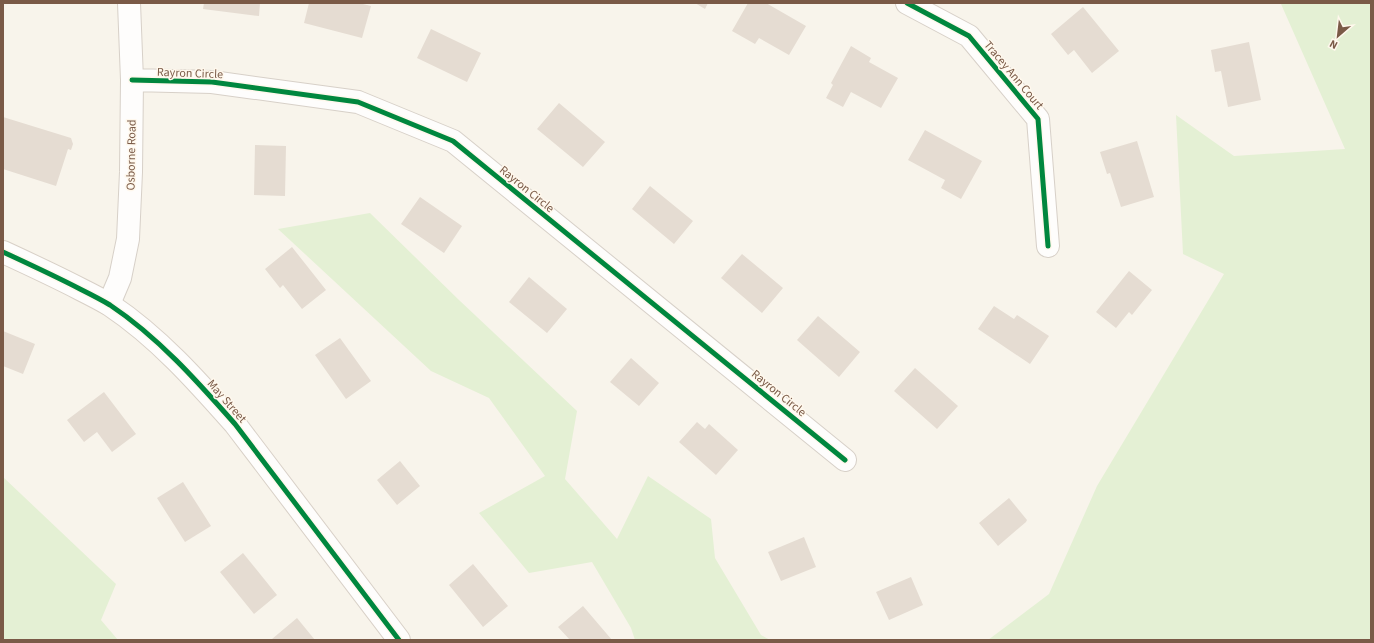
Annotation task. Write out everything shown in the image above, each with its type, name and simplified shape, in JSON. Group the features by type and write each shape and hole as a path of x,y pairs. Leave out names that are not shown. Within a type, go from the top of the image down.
{"street":[{"name":"Osborne Road","path":"109,304 120,278 128,239 131,172 132,80 129,3"},
{"name":"Tracey Ann Court","path":"907,3 969,36 1038,119 1048,246"},
{"name":"Rayron Circle","path":"132,80 212,82 358,102 453,141 845,460"},
{"name":"May Street","path":"3,252 53,275 109,304 140,327 164,349 235,424 399,640"}],"green space":[{"path":"1280,3 1371,3 1371,640 988,640 1049,594 1097,486 1224,274 1183,254 1176,115 1234,156 1345,149"},
{"path":"370,213 459,300 577,411 565,479 617,539 648,476 711,519 715,558 761,635 770,640 635,640 631,628 592,562 529,573 479,513 545,476 489,398 431,371 278,229"},
{"path":"3,477 116,584 101,620 118,640 3,640"}],"building":[{"path":"204,3 260,3 259,16 203,9"},
{"path":"309,3 359,3 371,6 362,38 304,23"},
{"path":"695,3 708,3 705,9"},
{"path":"748,3 766,3 806,26 789,55 759,38 755,44 732,31"},
{"path":"1083,7 1119,51 1092,73 1074,50 1068,55 1051,34"},
{"path":"431,29 481,53 467,82 417,58"},
{"path":"1249,42 1261,100 1228,107 1221,71 1215,72 1211,50"},
{"path":"851,46 871,58 869,62 898,78 881,108 851,92 843,107 826,98 833,85 831,83"},
{"path":"559,103 605,142 583,167 537,129"},
{"path":"3,117 71,138 73,144 71,150 68,149 56,186 3,169"},
{"path":"925,130 982,161 961,199 941,188 945,180 908,160"},
{"path":"1137,141 1154,197 1121,207 1110,173 1107,174 1100,152"},
{"path":"255,145 286,146 285,196 254,195"},
{"path":"650,186 693,221 674,244 632,209"},
{"path":"420,197 462,226 444,253 401,224"},
{"path":"292,247 326,290 302,309 283,285 280,288 265,269"},
{"path":"742,254 783,288 762,313 721,278"},
{"path":"1129,271 1152,290 1132,315 1129,312 1116,328 1096,312"},
{"path":"529,277 567,309 547,333 509,302"},
{"path":"994,306 1014,319 1017,315 1049,336 1030,364 978,329"},
{"path":"818,316 860,352 839,377 797,340"},
{"path":"3,331 35,344 23,374 3,366"},
{"path":"340,338 371,381 346,399 315,355"},
{"path":"631,358 659,383 639,406 610,382"},
{"path":"915,368 958,406 937,429 894,391"},
{"path":"104,392 136,434 112,452 97,432 84,442 67,420"},
{"path":"697,422 705,429 709,424 738,450 716,475 679,442"},
{"path":"400,461 420,486 397,505 377,480"},
{"path":"183,482 211,526 185,542 157,498"},
{"path":"1009,498 1027,520 998,546 979,523"},
{"path":"804,537 816,567 781,581 768,552"},
{"path":"243,553 277,595 254,614 220,572"},
{"path":"473,564 508,606 483,627 449,585"},
{"path":"911,577 923,605 889,620 876,592"},
{"path":"583,606 612,640 570,640 558,627"},
{"path":"297,618 315,640 272,639"}],"cycle path":[{"path":"907,3 969,36 1038,119 1048,246"},
{"path":"132,80 212,82 358,102 453,141 845,460"},
{"path":"3,252 61,279 110,305 161,345 235,424 399,640"}]}
